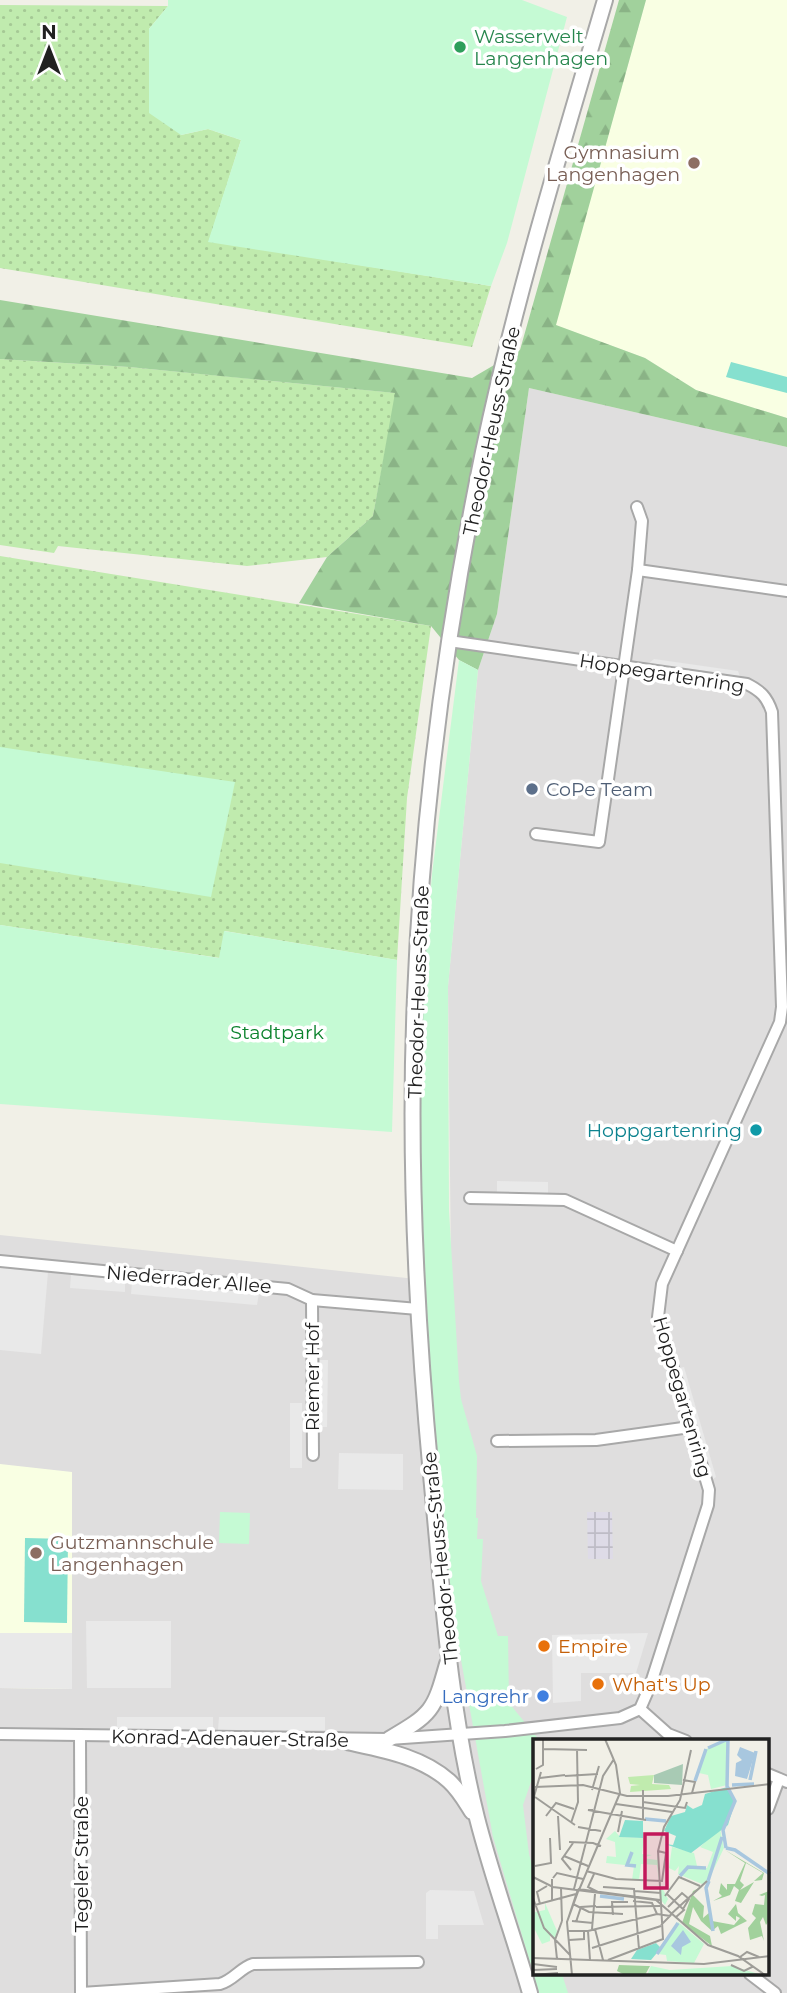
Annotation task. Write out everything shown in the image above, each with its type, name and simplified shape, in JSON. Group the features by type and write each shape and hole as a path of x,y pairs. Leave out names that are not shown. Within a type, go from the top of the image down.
{"street":[{"name":"Theodor-Heuss-Straße","path":"530,1993 477,1819 460,1734 449,1656 418,1309 413,1162 415,991 427,821 450,641 483,455 497,389 551,185 605,0"},
{"path":"536,834 599,842 638,570 642,522 637,507"},
{"path":"638,570 787,591"},
{"name":"Hoppegartenring","path":"450,641 747,684 768,698 772,712 782,1007 780,1022 663,1284 658,1317 708,1482 708,1504 650,1686 640,1709"},
{"path":"470,1198 565,1200 677,1251"},
{"name":"Niederrader Allee","path":"0,1261 288,1289 312,1300 418,1309"},
{"name":"Riemer Hof","path":"312,1300 313,1455"},
{"path":"498,1441 596,1440 690,1427"},
{"path":"389,1739 418,1723 432,1708 449,1656"},
{"path":"460,1734 609,1720 640,1709 668,1734 681,1739"},
{"name":"Konrad-Adenauer-Straße","path":"0,1734 338,1740 460,1734"},
{"name":"Tegeler Straße","path":"80,1735 81,1993"},
{"path":"338,1740 401,1754 428,1767 456,1788 477,1819"},
{"path":"770,1803 778,1778"},
{"path":"81,1993 220,1984 230,1981 245,1966 253,1964 418,1962"},
{"path":"753,1976 775,1993"}],"shaded area":[{"name":"Gymnasium Langenhagen","path":"646,0 787,0 787,418 696,390 645,358 555,325"},
{"path":"731,362 787,377 787,393 726,377"},
{"path":"529,388 787,447 787,1993 0,1993 0,1235 416,1279 451,1267 448,986 478,670 497,614"},
{"path":"654,659 738,671 740,677 648,664"},
{"path":"497,1181 548,1182 548,1194 497,1194"},
{"path":"0,1268 48,1272 41,1354 0,1350"},
{"path":"71,1275 125,1280 125,1292 70,1288"},
{"path":"132,1282 259,1293 257,1305 131,1294"},
{"path":"317,1360 328,1360 327,1427 316,1427"},
{"path":"684,1367 716,1477 712,1480 679,1368"},
{"path":"290,1403 302,1403 302,1468 290,1468"},
{"path":"339,1453 403,1454 403,1490 338,1489"},
{"name":"Gutzmannschule Langenhagen","path":"0,1464 72,1472 72,1689 0,1688"},
{"path":"587,1512 612,1512 613,1559 588,1559"},
{"path":"25,1538 68,1539 67,1623 24,1622"},
{"path":"86,1621 171,1621 171,1688 87,1688"},
{"path":"0,1633 72,1633 72,1689 0,1688"},
{"path":"648,1633 636,1673 581,1673 581,1701 553,1703 552,1635"},
{"path":"117,1717 213,1717 213,1730 117,1730"},
{"path":"219,1717 325,1717 325,1730 218,1730"},
{"path":"430,1890 474,1891 484,1925 438,1925 438,1939 426,1939 426,1893"}],"green space":[{"name":"Wasserwelt Langenhagen","path":"168,0 522,0 567,17 507,243 491,286 208,242 241,140 208,129 181,135 149,113 149,29 168,6"},
{"path":"619,0 646,0 556,325 645,358 696,390 787,418 787,447 529,388 497,614 478,670 459,660 431,626 299,603 327,557 373,516 395,393 129,367 0,359 0,300 472,378 520,350"},
{"path":"0,5 168,6 149,29 181,135 208,129 241,140 209,241 491,286 472,347 0,268"},
{"path":"0,359 129,367 396,393 373,516 327,557 247,566 58,546 54,553 0,545"},
{"path":"0,556 431,626 407,798 397,960 225,931 220,958 0,925"},
{"path":"459,660 478,670 448,987 449,1210 461,1399 477,1456 477,1539 483,1539 481,1581 498,1636 508,1636 509,1703 538,1739 533,1739 533,1776 523,1805 533,1869 533,1973 493,1837 447,1582 431,1388 420,1196 421,1013 432,874"},
{"path":"0,747 235,782 211,897 0,863"},
{"name":"Stadtpark","path":"0,925 219,958 224,931 397,960 392,1132 0,1104"},
{"path":"220,1512 250,1513 249,1544 219,1543"},
{"path":"534,1976 563,1976 568,1993 539,1993"}],"place":[{"name":"Wasserwelt Langenhagen","path":"460,47"},
{"name":"Gymnasium Langenhagen","path":"694,163"},
{"name":"CoPe Team","path":"532,789"},
{"name":"Hoppgartenring","path":"756,1130"},
{"name":"Gutzmannschule Langenhagen","path":"36,1553"},
{"name":"Empire","path":"544,1646"},
{"name":"What's Up","path":"598,1684"},
{"name":"Langrehr","path":"543,1696"}]}
